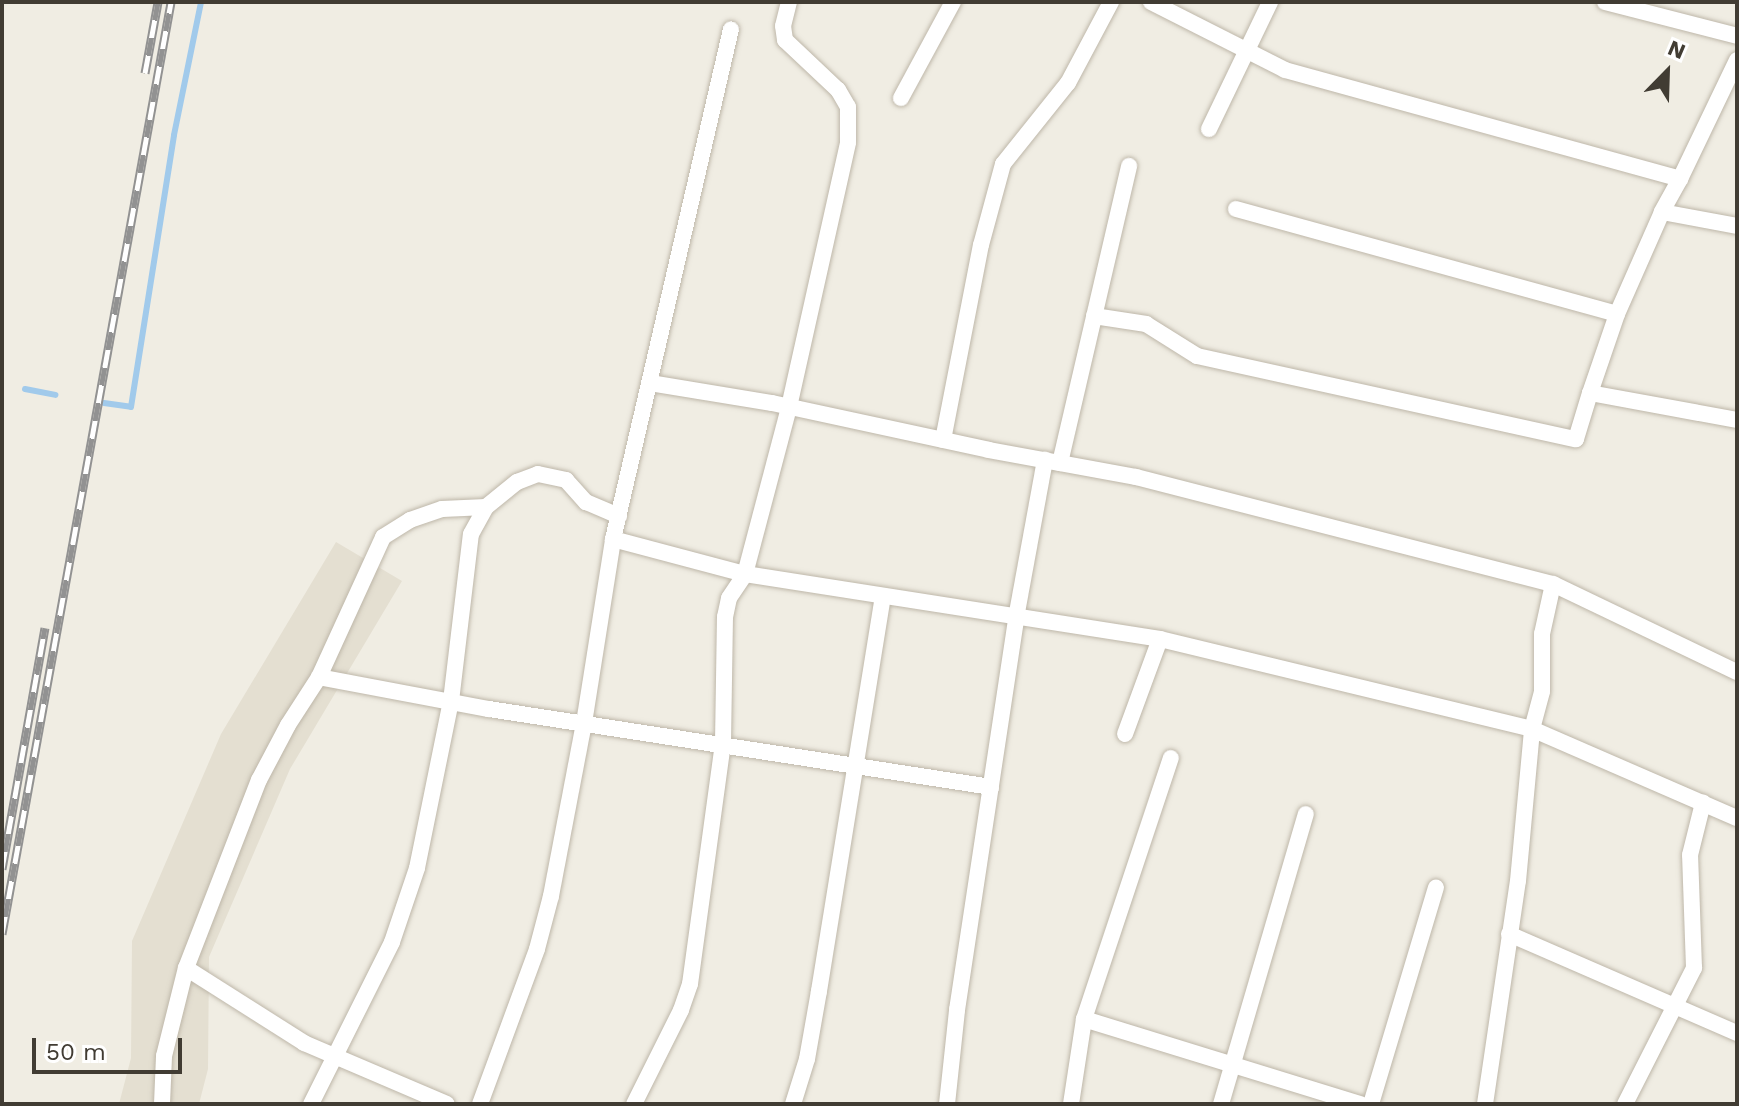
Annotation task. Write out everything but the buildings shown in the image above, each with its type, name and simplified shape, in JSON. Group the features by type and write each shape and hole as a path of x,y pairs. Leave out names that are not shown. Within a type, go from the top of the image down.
{"street":[{"path":"634,1104 681,1010 690,984 723,743 725,617 729,598 745,574 789,407 849,125 848,107 838,90 785,40 783,26 789,2"},
{"path":"901,98 953,2"},
{"path":"943,440 984,232 1003,164 1068,83 1111,2"},
{"path":"1151,2 1285,70 1680,179"},
{"path":"1209,129 1270,2"},
{"path":"1605,2 1666,10 1737,36"},
{"path":"480,1104 537,949 584,723 613,539 731,29"},
{"path":"1094,316 1146,324 1197,356 1576,439 1617,314 1662,212 1737,60"},
{"path":"947,1104 957,1010 1016,618 1052,461 1094,316 1129,166"},
{"path":"1236,209 1617,314"},
{"path":"1662,212 1737,226"},
{"path":"650,383 789,407 1151,480 1553,584 1737,672"},
{"path":"1590,393 1737,420"},
{"path":"311,1104 392,942 417,868 451,701 471,534 486,507 517,482 538,474 566,480 586,502 619,516"},
{"path":"162,1104 164,1056 186,968 259,780 288,725 319,677 388,532 442,509 486,507"},
{"path":"613,539 745,574 1160,639 1532,729 1737,818"},
{"path":"1485,1104 1518,881 1532,729 1542,691 1542,634 1553,584"},
{"path":"793,1104 807,1059 883,596"},
{"path":"1125,734 1160,639"},
{"path":"319,677 584,723 991,787"},
{"path":"1071,1104 1084,1019 1171,758"},
{"path":"1625,1104 1694,968 1690,855 1703,803"},
{"path":"1221,1104 1306,814"},
{"path":"1371,1104 1436,888"},
{"path":"1509,934 1737,1033"},
{"path":"186,968 283,1032 336,1058 447,1104"},
{"path":"1084,1019 1361,1104"}],"shaded area":[{"path":"336,542 402,581 290,769 209,957 208,1069 199,1104 119,1104 131,1058 132,941 221,734"}],"waterway":[{"path":"104,403 131,407 174,135 201,2"},
{"path":"25,389 55,395"}],"railway":[{"path":"145,73 158,2"},
{"path":"2,934 171,2"},
{"path":"2,869 45,628"}]}
